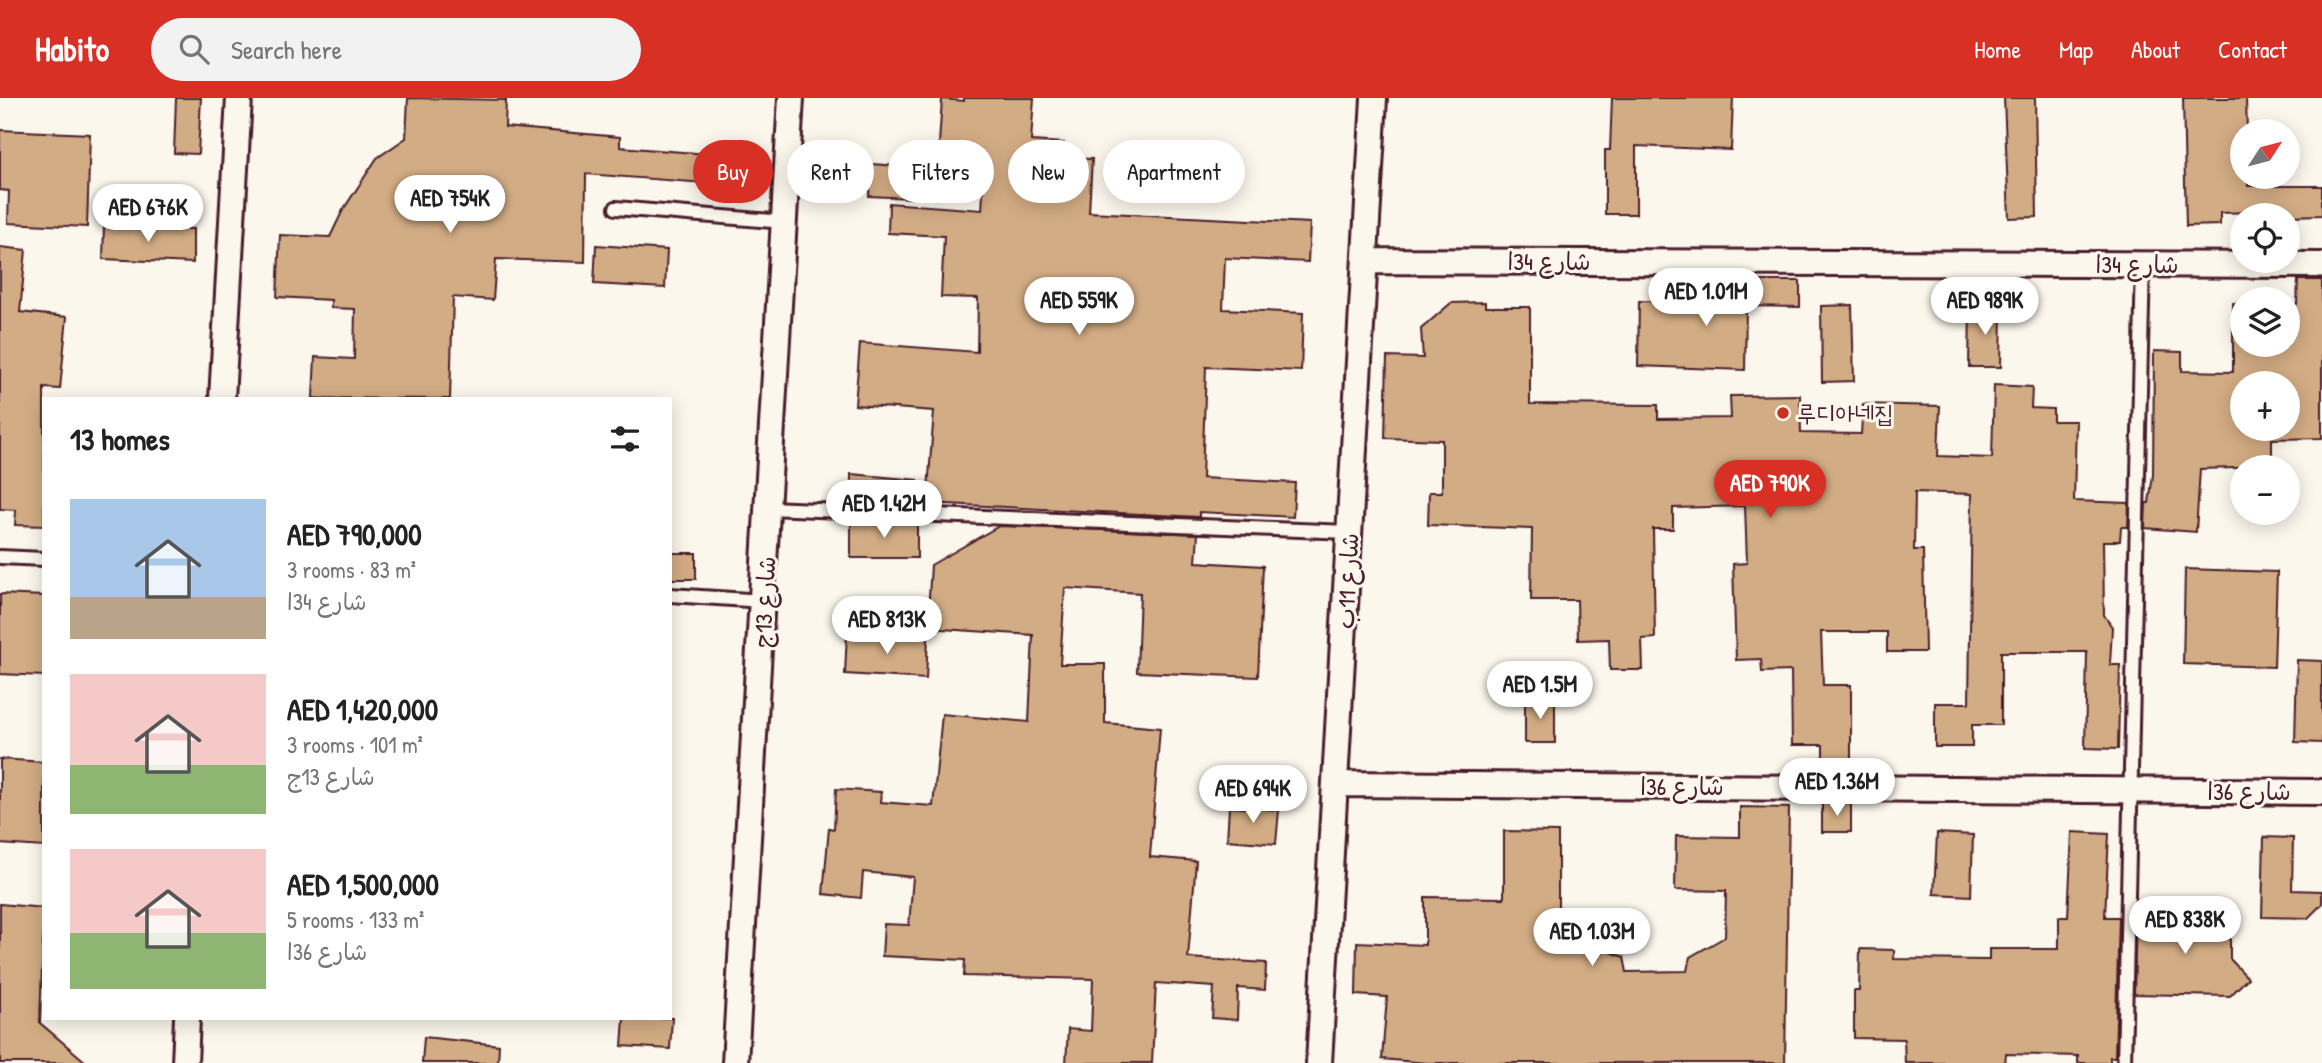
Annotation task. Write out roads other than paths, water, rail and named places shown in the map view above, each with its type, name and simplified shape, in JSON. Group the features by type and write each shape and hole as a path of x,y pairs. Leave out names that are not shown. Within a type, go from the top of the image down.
{"street":[{"path":"222,397 239,98"},
{"name":"شارع 13ج","path":"736,1063 791,98"},
{"name":"شارع 11ب","path":"1319,1063 1374,98"},
{"name":"شارع 34ا","path":"1365,261 2322,265"},
{"name":"شارع 36ا","path":"1335,783 2322,792"},
{"path":"185,1063 187,1020"}],"lane":[{"path":"615,208 785,222"},
{"path":"2124,1063 2143,264"},
{"path":"769,508 1349,531"},
{"path":"0,557 42,559"},
{"path":"672,595 764,601"}],"place":[{"name":"루디아네집","path":"1783,413"}]}
